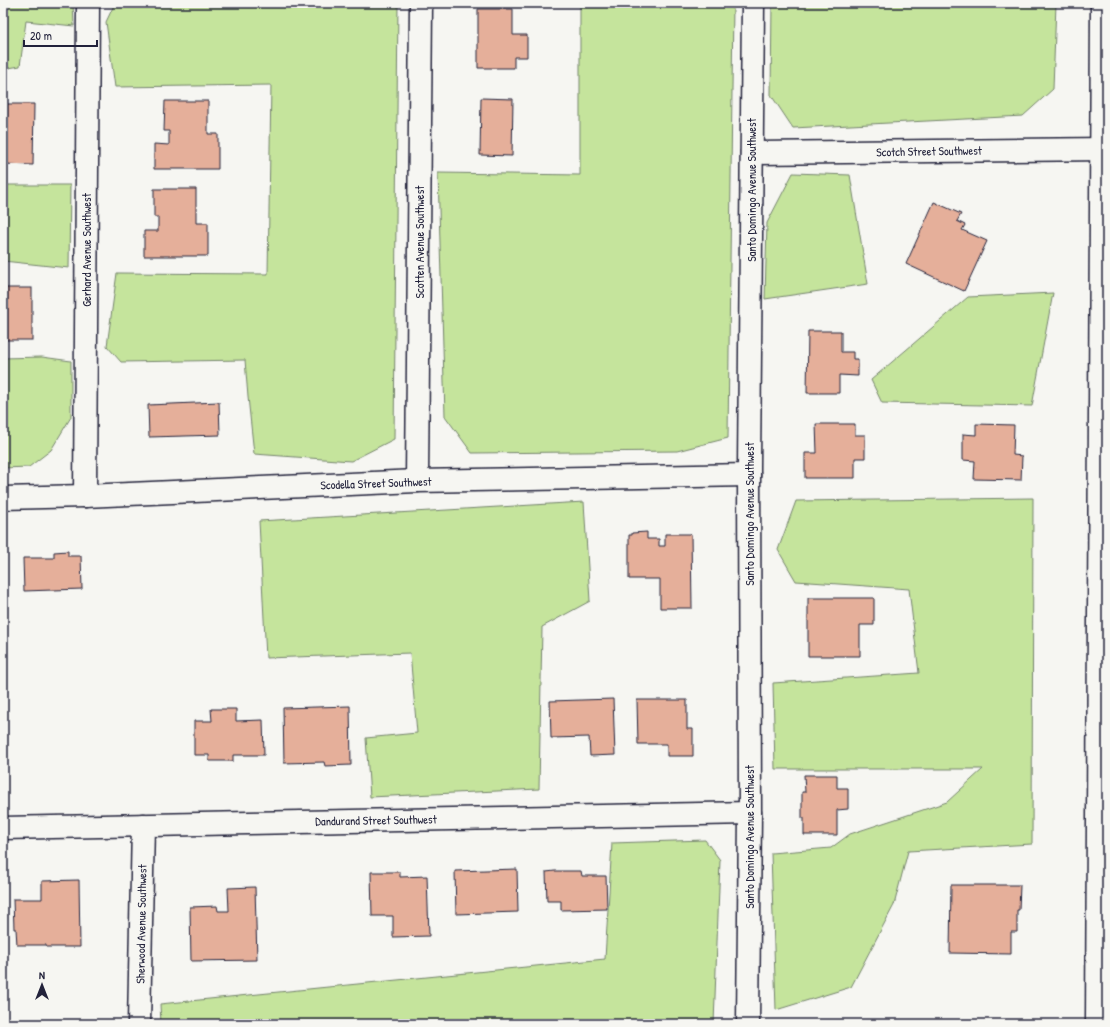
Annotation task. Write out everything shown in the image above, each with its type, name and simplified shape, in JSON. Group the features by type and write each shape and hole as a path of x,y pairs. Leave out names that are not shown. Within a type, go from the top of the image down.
{"street":[{"name":"Gerhard Avenue Southwest","path":"85,496 88,3"},
{"name":"Scotten Avenue Southwest","path":"418,481 421,3"},
{"name":"Santo Domingo Avenue Southwest","path":"748,1024 750,813 749,475 753,3"},
{"path":"1097,1024 1104,149 1102,3"},
{"name":"Scotch Street Southwest","path":"752,153 1104,149"},
{"name":"Scodella Street Southwest","path":"3,498 85,496 418,481 749,475"},
{"name":"Dandurand Street Southwest","path":"3,828 750,813"},
{"name":"Sherwood Avenue Southwest","path":"139,1024 143,825"}],"green space":[{"path":"3,3 73,3 74,26 26,21 20,66 3,69"},
{"path":"115,3 398,3 394,439 351,461 254,454 245,360 121,362 107,346 117,273 268,274 271,85 115,87 106,22"},
{"path":"580,3 733,3 728,438 677,451 472,453 445,416 438,173 580,175"},
{"path":"772,3 1056,3 1053,89 1023,116 793,128 771,95"},
{"path":"793,173 850,175 868,284 765,299 767,223"},
{"path":"3,185 70,185 69,268 3,261"},
{"path":"1053,293 1032,406 882,403 871,380 968,297"},
{"path":"42,357 71,361 71,417 51,450 29,467 3,468 3,358"},
{"path":"1033,498 1032,844 908,851 894,905 851,987 776,1010 771,853 831,848 850,834 947,802 983,769 775,769 773,683 919,673 909,589 796,581 778,550 796,501"},
{"path":"584,502 590,601 542,627 539,789 370,797 366,738 417,733 410,653 266,658 259,521"},
{"path":"705,840 720,860 714,1024 161,1024 160,1004 605,959 612,843"}],"building":[{"path":"478,9 513,9 513,35 527,35 527,57 514,57 514,68 478,68"},
{"path":"481,98 513,99 512,156 480,155"},
{"path":"165,101 208,101 208,134 218,134 218,169 154,169 154,144 169,145 169,131 164,131"},
{"path":"3,104 34,104 33,165 3,164"},
{"path":"154,189 196,189 196,223 208,223 208,256 144,256 144,231 158,231 158,217 154,217"},
{"path":"934,202 961,214 957,221 965,225 962,230 987,241 964,291 906,264"},
{"path":"3,288 32,288 32,340 3,340"},
{"path":"808,331 841,331 841,352 853,352 853,359 858,359 858,376 839,375 839,393 807,393"},
{"path":"219,402 220,435 149,437 148,405"},
{"path":"816,424 855,424 855,435 865,435 865,458 855,458 855,478 805,478 805,453 817,453"},
{"path":"976,424 1014,425 1013,455 1022,456 1021,480 974,479 975,461 963,460 963,434 976,435"},
{"path":"647,532 647,539 659,539 659,546 665,546 665,534 691,534 692,608 660,608 660,579 629,579 629,535 632,535 632,533"},
{"path":"68,551 68,556 81,556 82,589 24,591 23,558 54,558 54,552"},
{"path":"808,598 874,598 874,625 860,625 860,656 808,656"},
{"path":"613,699 615,755 590,756 589,737 551,738 550,701"},
{"path":"637,700 687,700 687,729 693,729 693,756 667,756 667,744 638,744"},
{"path":"350,706 351,765 325,766 324,762 284,763 283,708"},
{"path":"211,709 236,709 236,721 263,720 264,755 233,755 233,761 209,761 209,755 194,755 194,721 212,721"},
{"path":"804,775 837,775 837,788 848,788 848,809 837,810 837,835 804,835 804,818 802,818 802,792 805,792"},
{"path":"517,869 518,912 456,914 455,871"},
{"path":"581,871 582,876 606,876 607,909 561,910 561,901 547,901 546,872"},
{"path":"371,872 400,872 400,877 427,876 429,936 393,937 393,916 372,916"},
{"path":"79,880 80,947 17,945 16,929 14,929 13,899 42,899 42,881"},
{"path":"951,885 1020,885 1019,910 1017,910 1017,932 1011,932 1011,954 950,953"},
{"path":"255,887 257,960 191,961 190,907 217,906 218,911 229,911 228,888"}]}
